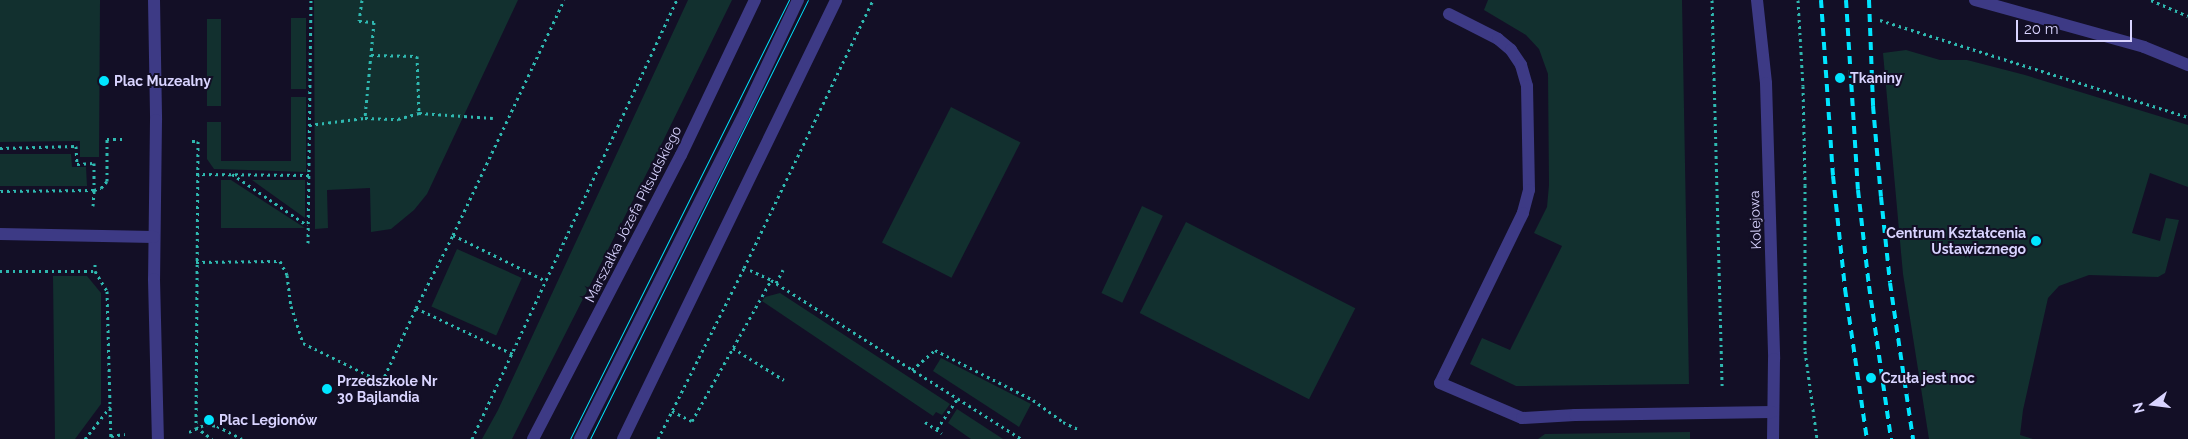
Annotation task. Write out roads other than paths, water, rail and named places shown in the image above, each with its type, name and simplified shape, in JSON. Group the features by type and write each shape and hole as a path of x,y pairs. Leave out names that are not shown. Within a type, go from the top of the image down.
{"street":[{"path":"154,0 156,120 154,237 155,399 158,439"},
{"name":"Marszałka Józefa Piłsudskiego","path":"533,439 681,155 755,0"},
{"path":"580,439 745,112 798,0"},
{"path":"623,439 836,0"},
{"name":"Kolejowa","path":"1757,0 1766,82 1774,359 1773,439"},
{"path":"1975,0 2144,47 2188,65"},
{"path":"1449,14 1498,39 1511,50 1521,64 1527,86 1529,190 1523,213 1440,383 1522,418 1575,415 1772,412"},
{"path":"0,234 154,237"}],"tram line":[{"path":"570,439 789,0"},
{"path":"590,439 808,0"}],"railway":[{"path":"1821,0 1833,176 1845,289 1867,439"},
{"path":"1846,0 1858,190 1869,286 1891,439"},
{"path":"1869,0 1873,106 1881,197 1890,283 1913,439"}],"place":[{"name":"Tkaniny","path":"1840,78"},
{"name":"Plac Muzealny","path":"104,81"},
{"name":"Centrum Kształcenia Ustawicznego","path":"2036,241"},
{"name":"Czuła jest noc","path":"1871,378"},
{"name":"Przedszkole Nr 30 Bajlandia","path":"327,389"},
{"name":"Plac Legionów","path":"209,420"}]}
